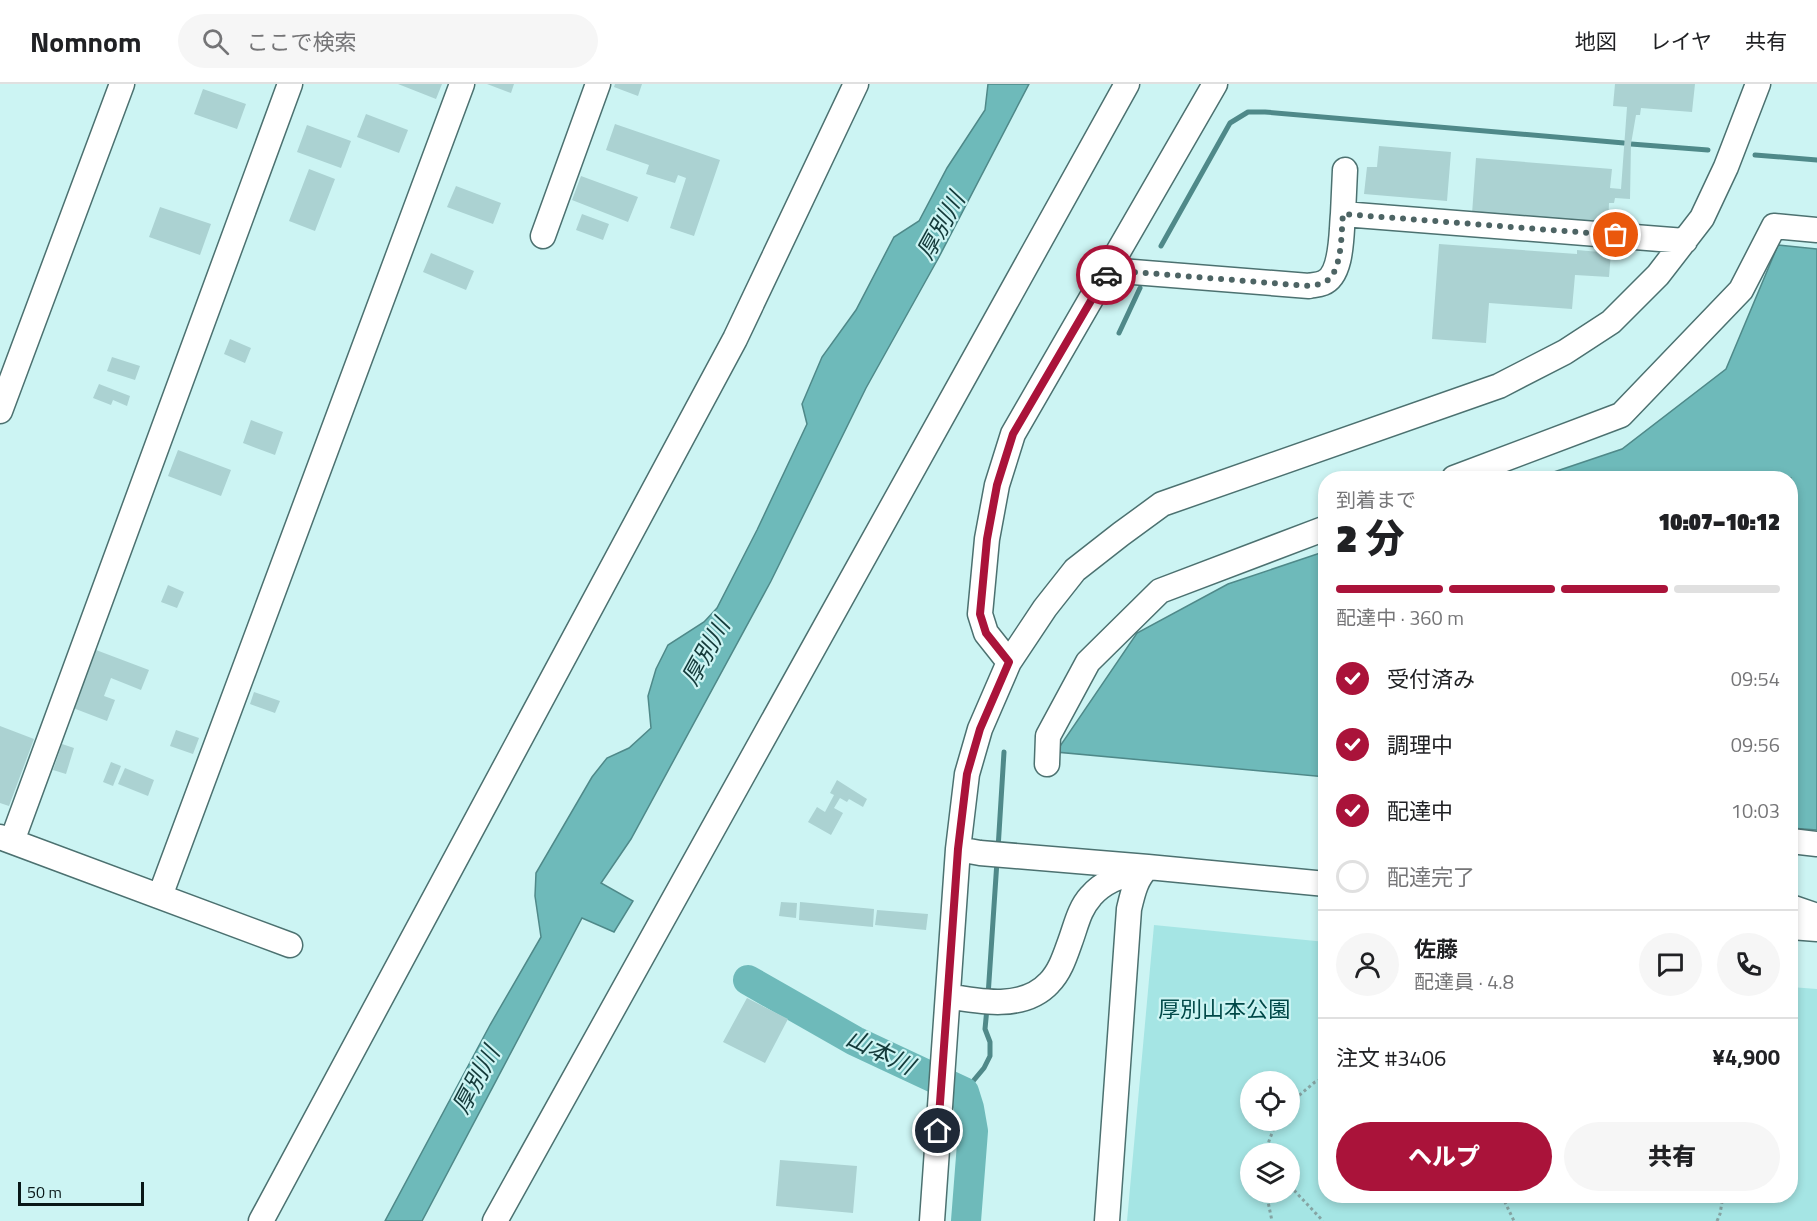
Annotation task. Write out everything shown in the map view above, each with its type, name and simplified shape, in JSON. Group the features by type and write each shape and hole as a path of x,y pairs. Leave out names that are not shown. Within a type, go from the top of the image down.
{"street":[{"path":"0,411 123,84"},
{"path":"290,84 6,839 290,945"},
{"path":"160,896 462,84"},
{"path":"543,236 598,84"},
{"path":"261,1221 735,339 856,84"},
{"path":"495,1221 1127,84"},
{"path":"1009,662 986,633 980,614 987,539 997,485 1013,434 1215,84"},
{"path":"932,1221 944,1058 959,998 969,851 967,774 980,729 1009,662 1045,608 1075,570 1162,504 1499,386 1565,352 1611,322 1658,275 1702,218 1758,84"},
{"path":"1108,270 1309,286 1324,283 1338,267 1345,170"},
{"path":"1343,214 1685,241"},
{"path":"1473,471 1621,415 1741,290 1774,226 1817,230"},
{"path":"1047,764 1048,736 1088,662 1160,591 1318,531"},
{"path":"1798,842 1817,844"},
{"path":"969,851 1318,883"},
{"path":"959,998 1009,1002 1034,994 1049,983 1061,965 1081,911 1090,896 1113,878 1148,867"},
{"path":"1107,1221 1129,909 1140,874 1148,867"},
{"path":"1798,910 1817,916"},
{"path":"1798,927 1817,928"},
{"path":"1798,935 1817,934"}],"path":[{"path":"1300,1095 1318,1081"},
{"path":"1300,1197 1323,1221"},
{"path":"1268,1203 1272,1221"},
{"path":"1505,1203 1514,1221"},
{"path":"1717,1221 1722,1203"}],"green space":[{"name":"厚別山本公園","path":"1154,925 1318,941 1318,1203 1798,1203 1798,988 1817,989 1817,1221 1127,1221"}],"water":[{"name":"厚別川","path":"988,84 1029,84 939,257 866,388 771,581 631,839 601,883 633,901 614,932 582,918 422,1221 385,1221 490,1025 541,937 535,896 536,873 592,777 607,758 629,748 651,728 648,696 656,669 668,645 704,622 717,608 807,424 802,404 822,357 856,310 894,237 919,221 947,168 985,110"},
{"path":"1778,245 1817,249 1817,830 1798,829 1798,471 1557,471 1622,449 1726,369"},
{"path":"1318,554 1318,776 1056,752 1137,633 1228,584"}],"building":[{"path":"398,84 442,84 436,99"},
{"path":"487,84 514,84 511,93"},
{"path":"615,84 642,84 638,96 614,87"},
{"path":"1615,84 1695,84 1692,112 1641,108 1640,115 1636,115 1631,144 1630,199 1615,198 1614,203 1609,203 1608,225 1472,214 1476,158 1612,169 1610,188 1621,189 1627,107 1613,106"},
{"path":"203,89 246,104 237,129 194,114"},
{"path":"366,114 408,130 399,153 357,137"},
{"path":"615,124 720,160 694,236 670,228 686,178 678,175 675,183 646,174 649,165 606,150"},
{"path":"307,125 351,141 341,168 297,152"},
{"path":"1379,146 1451,152 1447,201 1364,194 1367,167 1377,167"},
{"path":"309,169 335,179 315,231 289,221"},
{"path":"581,176 638,197 628,222 572,200"},
{"path":"456,186 501,203 493,224 447,207"},
{"path":"160,207 211,224 200,255 149,237"},
{"path":"582,214 609,224 603,240 576,230"},
{"path":"1439,244 1577,254 1577,250 1611,253 1609,277 1575,275 1572,309 1489,303 1486,343 1432,339"},
{"path":"431,253 474,271 466,290 423,272"},
{"path":"230,339 251,348 245,363 224,354"},
{"path":"112,357 140,366 135,380 107,371"},
{"path":"99,384 130,396 127,406 113,400 111,405 93,398"},
{"path":"251,420 283,432 275,455 243,443"},
{"path":"178,450 231,470 221,496 168,476"},
{"path":"168,585 184,592 177,608 161,602"},
{"path":"96,650 149,670 141,690 111,678 104,696 115,700 107,721 73,708"},
{"path":"254,692 280,701 275,713 250,704"},
{"path":"0,726 34,739 9,806 0,803"},
{"path":"176,730 199,738 193,754 170,746"},
{"path":"62,744 74,748 66,774 53,770"},
{"path":"111,762 121,766 113,786 103,782"},
{"path":"125,768 154,780 148,796 118,784"},
{"path":"837,780 867,799 863,807 849,799 847,802 840,798 834,808 843,813 831,835 808,822 817,807 825,812 834,795 830,793"},
{"path":"781,902 797,903 796,918 779,916"},
{"path":"800,902 874,909 873,927 799,920"},
{"path":"877,910 928,914 926,930 875,925"},
{"path":"747,998 788,1019 765,1063 723,1042"},
{"path":"780,1160 857,1166 853,1213 776,1206"}],"waterway":[{"path":"1161,246 1230,123 1248,112 1624,143"},
{"path":"1631,144 1708,150"},
{"path":"1755,155 1817,160"},
{"path":"1119,333 1140,288"},
{"path":"998,849 1004,752"},
{"path":"988,996 997,861"},
{"name":"山本川","path":"748,980 855,1041 964,1092 973,1131 966,1221"},
{"path":"964,1092 984,1068 990,1056 990,1042 985,1029 987,1008"}],"way so far":[{"path":"1106,275 1108,270 1309,286 1324,283 1338,267 1343,214 1616,235"}],"route":[{"path":"938,1131 958,849 967,774 980,729 1009,662 986,633 980,614 987,539 997,485 1013,434 1106,275"}]}
